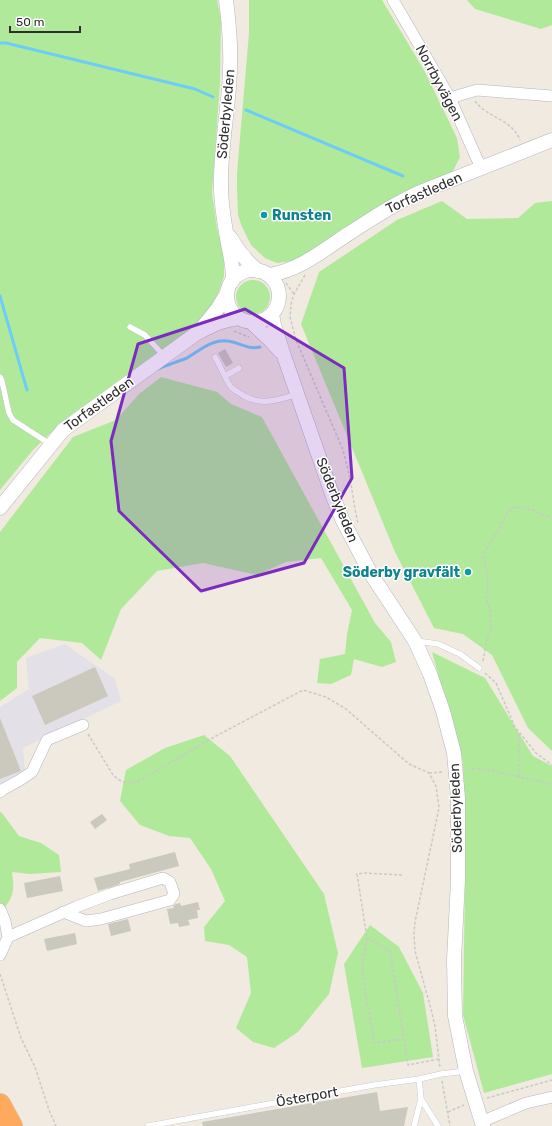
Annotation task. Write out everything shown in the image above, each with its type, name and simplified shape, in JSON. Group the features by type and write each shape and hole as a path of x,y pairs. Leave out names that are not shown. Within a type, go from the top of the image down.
{"highway":[{"path":"0,1104 12,1126"},
{"path":"0,1119 2,1126"}],"street":[{"name":"Söderbyleden","path":"226,0 229,22 230,70 221,185 222,213 233,266 230,286"},
{"name":"Norrbyvägen","path":"393,0 450,98 481,168"},
{"path":"450,98 477,90 552,96"},
{"name":"Torfastleden","path":"278,282 305,269 398,202 552,140"},
{"name":"Söderbyleden","path":"225,228 237,250 249,263 278,282"},
{"path":"251,270 278,282 279,300 270,324 266,319 259,322 240,324 228,305 230,286 238,275 251,270"},
{"name":"Torfastleden","path":"197,333 218,308 230,286"},
{"name":"Torfastleden","path":"0,508 63,430 197,333 216,323 229,319 240,324"},
{"name":"Söderbyleden","path":"240,324 270,324 271,341 284,356 332,494 343,521 370,574 415,641 430,674 443,710 454,753 458,798 458,880 454,960 455,1016 466,1071 482,1124"},
{"path":"0,792 32,772 47,740 83,725"},
{"path":"8,937 76,906 163,878 170,882 174,894 170,900 101,920 86,921 64,912"},
{"path":"0,909 5,922 8,937 0,955"},
{"path":"482,1124 526,1103 552,1097"}],"lane":[{"path":"130,327 145,335 164,357"},
{"path":"215,357 230,386 236,392 247,398 266,402 298,394"},
{"path":"225,376 239,368"},
{"path":"0,377 9,413 13,420 51,445"},
{"path":"415,641 438,644 460,654 479,668"},
{"name":"Österport","path":"148,1126 374,1085 466,1071"},
{"path":"414,1126 421,1099 419,1079"},
{"path":"421,1099 438,1126"}],"path":[{"path":"469,92 478,105 489,114 509,125 517,133 524,152"},
{"path":"305,269 278,282 291,304 290,317 296,340 343,450 360,528"},
{"path":"240,324 250,337 254,337 270,324 290,317"},
{"path":"552,518 535,511 518,507 512,508 505,516 499,530 484,553 483,558 487,573 488,586 486,597 491,614 491,629 487,638 483,662 479,668 496,684 515,727 536,753 552,765"},
{"path":"83,725 112,775 126,784 139,781 216,736 303,690 326,697 346,709 409,764 429,773 449,772"},
{"path":"519,732 519,778"},
{"path":"467,768 490,770 519,778 552,784"},
{"path":"429,773 436,786 439,808 415,922 415,951 432,1015 450,1126"},
{"path":"402,875 357,874 367,938 362,971 374,1043 403,1039"},
{"path":"367,938 390,951 408,1065 439,1059"},
{"path":"0,974 21,1038 36,1067 49,1110 56,1126"},
{"path":"448,1112 475,1101 552,1080"}],"highlighted area":[{"path":"245,309 344,368 352,478 304,563 201,591 119,511 111,441 138,344"}],"shaded area":[{"path":"65,644 115,679 121,701 23,748 25,776 0,785 0,707 29,689 26,658"}],"green space":[{"path":"0,0 217,0 221,20 220,83 212,193 217,228 224,255 224,276 216,300 193,329 151,357 62,422 33,450 0,490"},
{"path":"249,0 382,0 424,70 457,138 460,157 452,173 377,209 294,261 277,263 265,258 251,245 238,215 237,173 249,33"},
{"path":"467,0 552,0 552,25 541,29 475,9"},
{"path":"442,201 467,219 518,218 535,203 552,201 552,751 528,728 492,655 463,634 434,628 395,552 301,324 319,272 397,220"},
{"path":"253,280 265,285 270,297 265,309 253,314 241,309 236,297 241,285"},
{"path":"161,377 217,392 231,404 262,417 375,623 391,642 396,662 382,667 354,659 351,675 331,684 317,683 320,659 345,654 352,610 321,558 286,562 257,575 203,563 157,571 121,609 101,660 82,643 40,638 17,662 17,688 0,701 0,532 73,437 116,420 139,394"},
{"path":"432,652 485,678 533,756 552,766 552,1074 484,1093 463,1015 465,878 463,763"},
{"path":"204,735 230,756 324,894 338,953 329,994 298,1032 274,1048 253,1042 236,1028 251,993 247,957 229,945 205,941 204,927 225,901 211,869 190,838 169,836 140,825 120,801 126,770 165,748"},
{"path":"0,812 19,836 41,843 59,855 61,872 30,874 12,872 12,895 0,914"},
{"path":"370,925 399,947 423,993 433,1057 362,1068 344,964"}],"building":[{"path":"225,349 233,363 226,367 218,353"},
{"path":"95,667 108,696 45,725 32,696"},
{"path":"0,718 21,771 0,779"},
{"path":"102,814 107,820 95,829 90,822"},
{"path":"175,852 179,866 120,882 120,884 98,891 94,878 130,869 129,864"},
{"path":"60,876 63,891 27,898 24,883"},
{"path":"198,902 200,910 197,910 198,918 188,920 190,925 179,927 178,923 170,924 167,909 174,908 173,906 180,903 181,906"},
{"path":"128,919 131,931 111,936 108,924"},
{"path":"75,933 77,944 47,951 44,939"},
{"path":"377,1092 380,1111 408,1107 404,1126 203,1126 202,1122"}],"waterway":[{"path":"0,43 6,43 195,89 213,97"},
{"path":"246,110 403,176"},
{"path":"0,296 27,390"},
{"path":"158,369 187,358 206,346 216,342 227,341 247,347 260,347"}],"place":[{"name":"Runsten","path":"264,215"},
{"name":"Söderby gravfält","path":"468,572"}]}
